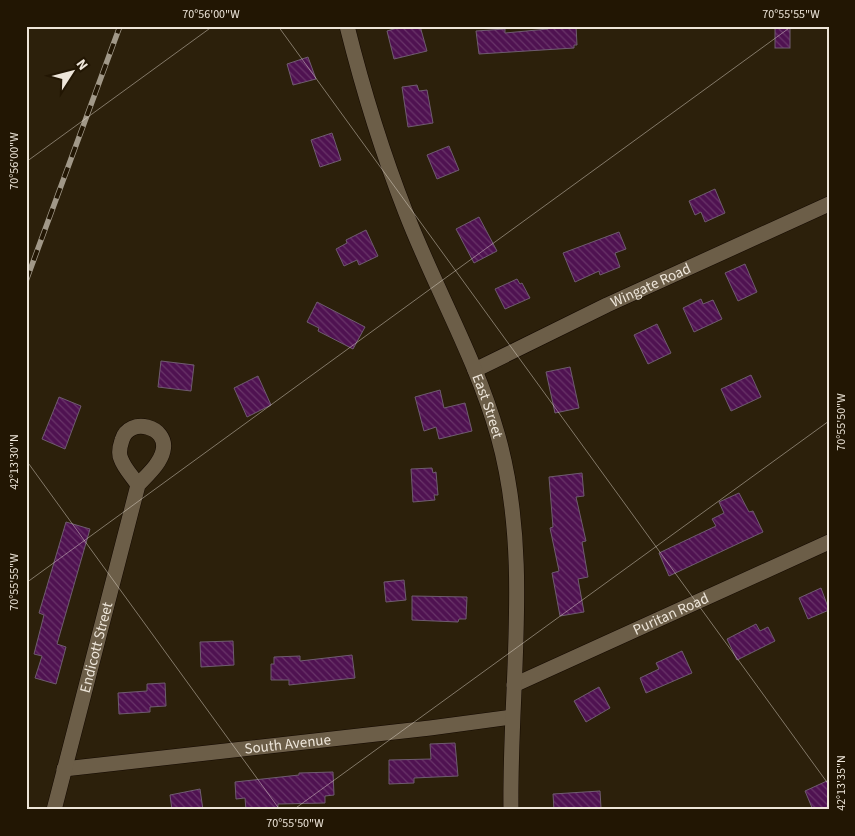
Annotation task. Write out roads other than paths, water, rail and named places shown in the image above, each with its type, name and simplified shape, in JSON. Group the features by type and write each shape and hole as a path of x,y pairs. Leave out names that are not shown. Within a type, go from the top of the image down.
{"street":[{"name":"East Street","path":"348,26 362,83 406,213 475,370 498,436 510,490 515,542 517,601 512,717 511,810"},
{"name":"Wingate Road","path":"475,370 607,305 829,204"},
{"name":"Endicott Street","path":"54,810 138,485"},
{"name":"Puritan Road","path":"514,685 829,542"},
{"name":"South Avenue","path":"64,769 512,717"}],"railway":[{"path":"26,281 120,26"}]}
